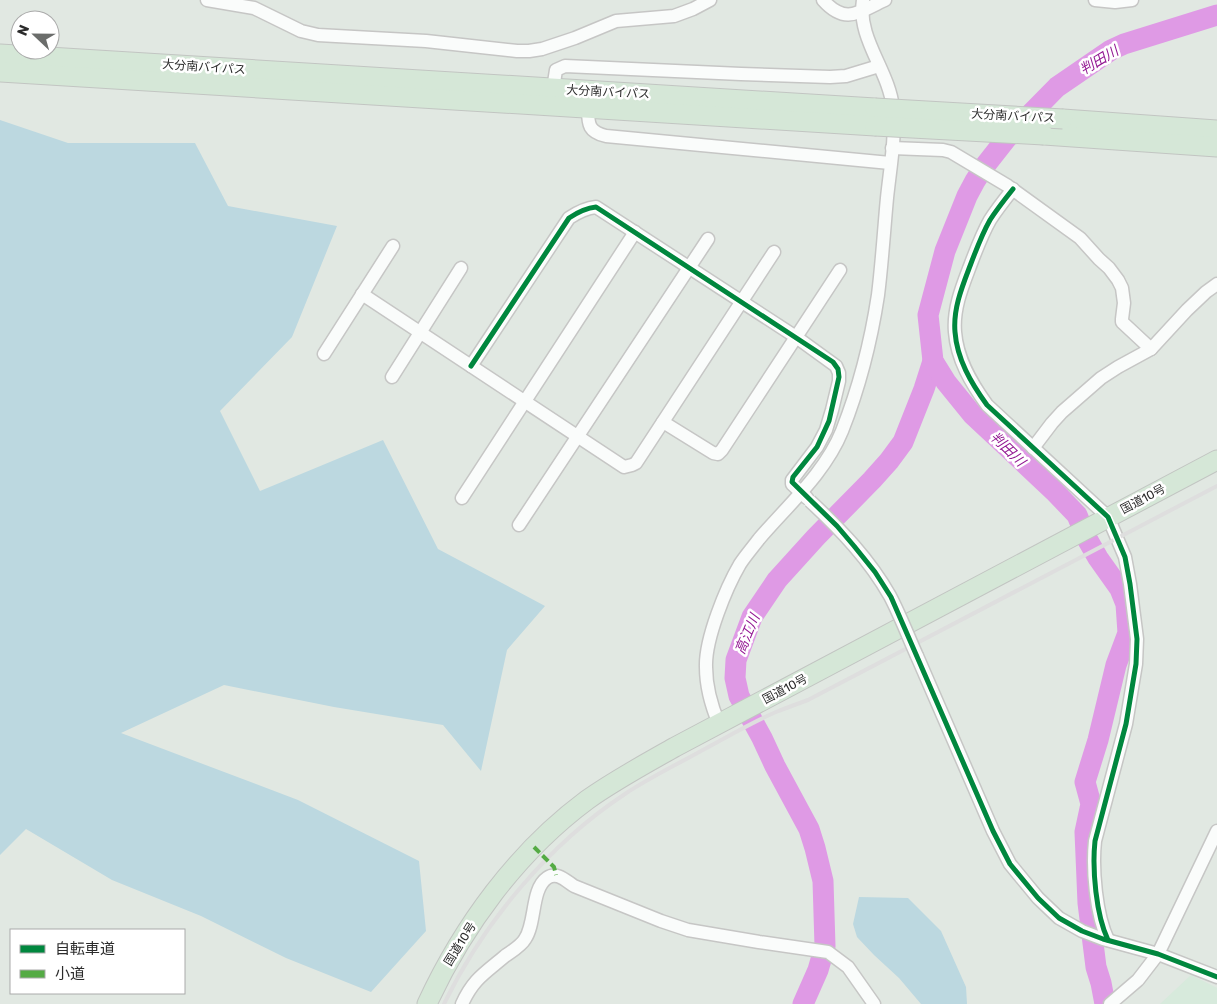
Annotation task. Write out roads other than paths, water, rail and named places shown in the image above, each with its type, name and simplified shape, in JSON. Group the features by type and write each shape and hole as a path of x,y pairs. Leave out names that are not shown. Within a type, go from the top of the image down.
{"highway":[{"name":"大分南バイパス","path":"0,54 553,89 875,117 1044,135 1217,147"},
{"name":"大分南バイパス","path":"0,72 588,109 875,117 1063,119 1217,130"},
{"name":"国道10号","path":"427,1004 448,962 482,910 510,873 541,840 571,813 605,788 662,754 1217,460"}],"street":[{"path":"207,0 254,8 301,31 318,35 426,41 529,51 542,49 575,38 616,21 674,16 693,10 710,0"},
{"path":"823,0 836,12 844,15 852,15 863,6 885,0"},
{"path":"1095,0 1115,2 1132,0"},
{"path":"726,720 711,702 707,683 706,652 712,630 729,586 740,564 760,538 806,497 835,446 848,413 865,359 878,295 894,123 887,83 863,26 863,6"},
{"path":"553,89 556,70 565,66 830,77 846,76 879,66"},
{"path":"588,109 588,122 593,131 606,136 890,163"},
{"path":"892,148 943,150 950,152 1010,187 1080,238 1118,280 1122,288 1124,303 1122,322 1151,349"},
{"path":"1010,187 979,243 961,290 954,330 957,349 964,366 974,387 987,405 1106,519 1125,557 1137,639 1136,664 1126,724 1094,847 1097,897 1105,940"},
{"path":"472,366 569,218 586,208 596,206 832,362 838,369 839,377 832,410 822,438 792,480 792,484 847,537 875,572 891,598 993,830 1010,864 1038,898 1059,918 1082,931 1105,940 1158,954 1217,977"},
{"path":"462,498 635,232"},
{"path":"519,525 708,239"},
{"path":"324,354 393,246"},
{"path":"362,294 624,467 632,466 636,463 774,252"},
{"path":"392,377 460,268"},
{"path":"663,422 712,453 718,454 840,270"},
{"path":"1033,448 1052,423 1101,378 1151,349 1206,292 1217,284"},
{"path":"1117,1001 1138,980 1158,954 1217,831"},
{"path":"462,1004 467,993 478,978 525,939 529,931 540,885 548,877 556,875 574,886 677,927 698,932 828,952 848,967 874,1004"}],"waterway":[{"name":"判田川","path":"1105,1004 1096,967 1088,903 1085,832 1091,804 1085,782 1098,740 1116,665 1128,633 1126,604 1120,589 1086,537 1077,515 972,414 946,382 933,361 928,315 945,251 967,196 984,167 1006,139 1057,87 1111,50 1124,44 1217,15"},
{"name":"高江川","path":"803,1004 818,970 825,946 823,881 809,829 739,696 735,678 736,660 752,617 777,580 872,480 903,442 933,361"}],"railway":[{"path":"444,1004 478,944 521,887 570,836 625,794 747,726 776,712 808,700 1217,486"}]}
